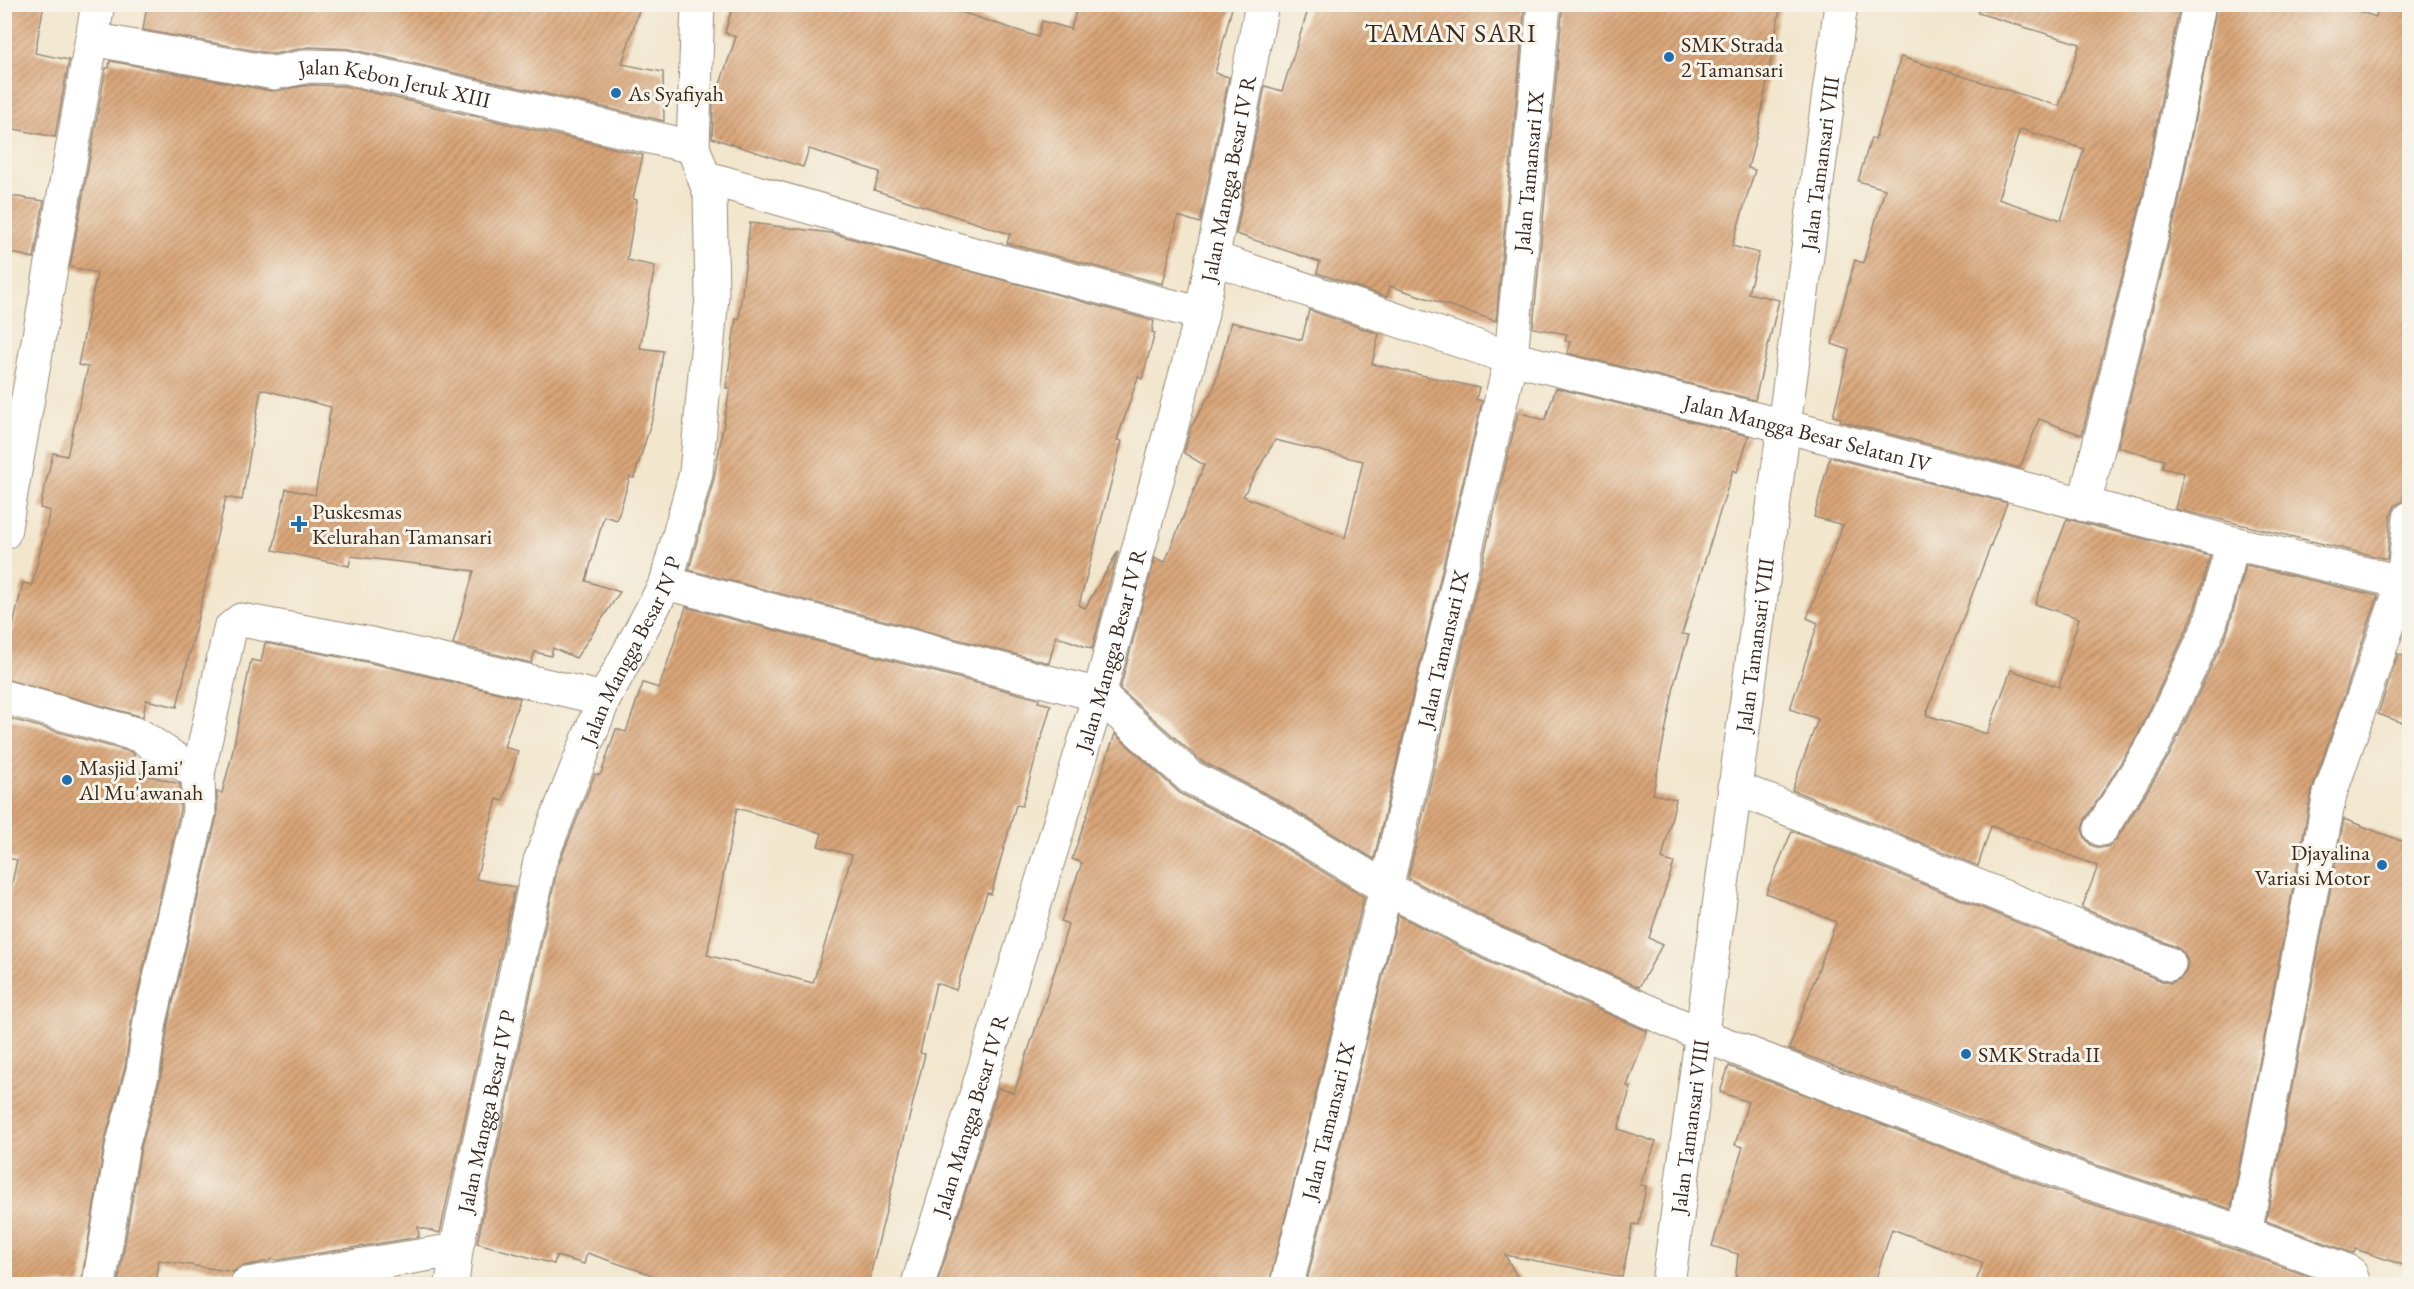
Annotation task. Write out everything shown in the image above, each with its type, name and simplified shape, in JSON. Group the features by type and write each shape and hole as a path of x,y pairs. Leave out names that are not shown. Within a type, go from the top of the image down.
{"street":[{"path":"4,533 98,4"},
{"name":"Jalan Mangga Besar IV P","path":"455,1265 540,861 604,699 666,583 696,473 712,296 710,194 693,147 698,4"},
{"name":"Jalan Mangga Besar IV R","path":"918,1284 1099,695 1202,314 1262,4"},
{"name":"Jalan Tamansari IX","path":"1287,1284 1386,888 1511,358 1544,4"},
{"name":"Jalan Tamansari VIII","path":"1668,1284 1841,4"},
{"path":"2084,505 2160,202 2199,4"},
{"name":"Jalan Kebon Jeruk XIII","path":"92,39 274,73 309,66 346,68 693,147"},
{"path":"704,177 970,253 1202,314"},
{"name":"Jalan Mangga Besar Selatan IV","path":"1212,258 1511,358 1784,426 2233,543 2406,583"},
{"path":"2245,1233 2330,794 2406,583 2409,518"},
{"path":"2101,829 2153,746 2210,626 2233,543"},
{"path":"666,583 1099,695 1190,777 1266,815 1386,888 1493,944 1702,1035 2084,1181 2245,1233 2350,1272 2354,1284"},
{"path":"99,1284 103,1249 123,1143 143,1071 150,1021 199,812 198,774 230,628 241,620 371,644 604,699"},
{"path":"4,697 139,735 198,774"},
{"path":"1734,787 2169,964"},
{"path":"247,1284 455,1265"}],"building":[{"path":"4,4 44,4 35,53 69,60 55,137 4,127"},
{"path":"147,4 641,4 622,64 663,72 664,121 350,49 309,47 274,54 143,30"},
{"path":"733,4 936,4 1038,37 1042,21 1071,29 1078,4 1233,4 1215,73 1229,77 1200,223 1178,216 1163,284 1007,243 1010,234 874,190 880,172 809,149 803,167 712,138 713,105 736,37 725,33"},
{"path":"1310,4 1525,4 1496,321 1390,286 1387,297 1317,273 1320,262 1236,234 1265,86 1282,91"},
{"path":"1563,4 1781,4 1759,126 1748,168 1755,170 1732,246 1759,253 1748,293 1779,300 1755,400 1567,353 1570,342 1565,341 1567,334 1533,328"},
{"path":"1979,4 2180,4 2142,198 2082,435 2039,419 2020,468 1840,421 1841,418 1833,416 1849,350 1832,344 1855,260 1863,263 1885,189 1858,181 1871,138 1875,139 1901,57 2059,106 2080,44 1978,13","holes":["2020,129 2084,149 2061,220 1998,199"]},
{"path":"2217,4 2339,4 2376,17 2379,4 2409,4 2409,475 2402,501 2395,506 2391,515 2387,559 2175,509 2184,473 2162,468 2164,460 2118,447 2178,206"},
{"path":"110,61 271,91 311,85 344,86 643,155 633,199 637,200 627,260 655,266 640,348 663,351 655,410 634,478 630,477 617,520 604,516 586,581 620,592 576,658 553,648 551,656 535,652 531,663 453,644 474,571 351,556 349,566 273,550 286,489 315,495 331,407 261,389 242,500 226,497 177,707 146,700 143,717 4,679 4,665 23,583 32,585 50,511 40,508 53,453 67,456 88,367 78,365 97,273 70,267 106,68 109,68"},
{"path":"4,195 44,201 34,258 4,251"},
{"path":"750,223 831,233 1154,321 1152,332 1155,333 1142,379 1138,377 1117,440 1122,441 1079,605 1085,608 1118,551 1092,649 1056,636 1049,663 689,570 714,478 730,388 726,388 736,319 739,319"},
{"path":"1309,310 1379,334 1372,364 1479,388 1476,399 1482,401 1374,859 1276,799 1201,761 1120,689 1155,558 1165,562 1204,465 1184,453 1191,427 1214,387 1231,322 1302,340","holes":["1275,440 1363,461 1345,538 1243,496"]},
{"path":"1556,388 1749,436 1737,472 1733,470 1682,634 1689,635 1675,681 1653,794 1676,799 1662,859 1674,863 1649,938 1662,945 1639,987 1501,926 1408,878 1518,412 1545,420"},
{"path":"1830,457 2007,503 1926,715 1987,734 2011,670 2059,687 2079,618 2035,604 2067,519 2210,556 2192,618 2137,737 2085,820 2082,829 2085,838 2091,845 2100,848 2109,846 2117,839 2170,754 2227,633 2246,565 2378,596 2312,790 2231,1209 2090,1163 1789,1049 1836,922 1766,893 1792,831 2162,981 2171,983 2180,979 2186,972 2188,962 2184,953 2176,947 2082,908 2098,866 1991,826 1978,866 1792,790 1818,719 1790,709 1818,623 1807,618 1843,525 1814,517"},
{"path":"686,607 1039,699 1038,702 1051,705 1022,806 1016,805 991,894 987,893 956,990 936,983 920,1053 925,1054 868,1284 650,1284 652,1275 587,1253 584,1264 556,1256 554,1264 477,1243 558,866 595,774 600,775 602,771 616,729 626,732 643,683 659,688","holes":["737,808 822,833 818,846 852,855 813,983 707,955"]},
{"path":"265,643 367,662 520,698 504,747 518,751 503,801 497,799 476,879 515,887 440,1233 418,1227 419,1237 278,1260 270,1259 270,1261 243,1266 233,1272 159,1260 156,1284 118,1284 141,1147 161,1076 168,1024 217,816 217,792 222,793 231,759 251,660 261,662"},
{"path":"2398,654 2409,658 2409,725 2378,714"},
{"path":"4,717 131,752 134,754 131,771 180,784 180,810 132,1017 125,1067 105,1140 81,1284 4,1284 4,919 17,860 4,857"},
{"path":"1115,734 1181,794 1257,831 1364,897 1269,1284 937,1284 998,1088 1014,1093 1057,964 1068,924 1061,921 1082,863 1072,859"},
{"path":"2344,819 2409,844 2409,1267 2355,1249 2354,1253 2349,1252 2266,1221"},
{"path":"1398,915 1485,960 1647,1031 1627,1086 1631,1087 1618,1129 1656,1142 1640,1185 1646,1186 1639,1225 1633,1224 1622,1277 1505,1255 1521,1284 1306,1284"},
{"path":"1729,1066 2077,1199 2239,1251 2330,1284 1975,1284 1983,1263 1892,1229 1874,1284 1735,1284 1738,1254 1712,1246 1743,1147 1735,1145 1748,1102 1720,1092"}],"waterway":[{"path":"397,1284 448,1284"}],"place":[{"name":"SMK Strada 2 Tamansari","path":"1669,57"},
{"name":"As Syafiyah","path":"616,93"},
{"name":"Puskesmas Kelurahan Tamansari","path":"299,524"},
{"name":"Masjid Jami' Al Mu'awanah","path":"67,780"},
{"name":"Djayalina Variasi Motor","path":"2382,865"},
{"name":"SMK Strada II","path":"1966,1054"}],"district":[{"name":"TAMAN SARI","path":"1451,33"}]}
